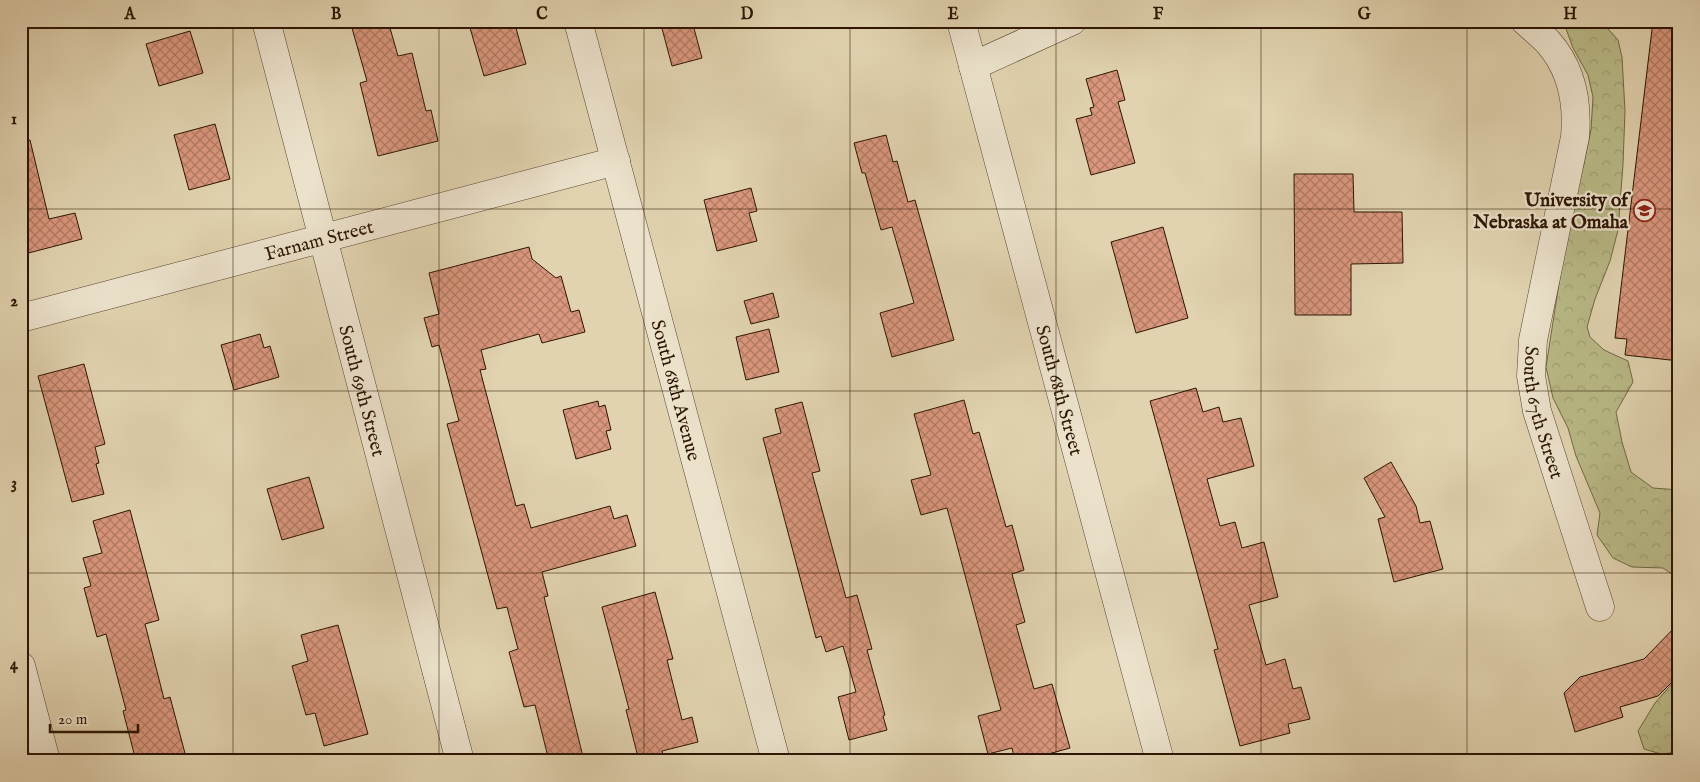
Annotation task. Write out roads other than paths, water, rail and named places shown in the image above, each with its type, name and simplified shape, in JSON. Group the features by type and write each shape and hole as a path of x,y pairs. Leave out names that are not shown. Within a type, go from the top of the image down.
{"street":[{"name":"South 69th Street","path":"266,21 460,761"},
{"name":"South 68th Avenue","path":"578,21 776,761"},
{"name":"South 68th Street","path":"960,21 1160,761"},
{"path":"973,66 1072,21"},
{"name":"South 67th Street","path":"1525,21 1548,43 1559,57 1568,75 1576,100 1577,119 1575,137 1533,340 1531,376 1538,411 1600,607"},
{"name":"Farnam Street","path":"21,318 616,161"},
{"path":"21,666 46,761"}],"place":[{"name":"University of Nebraska at Omaha","path":"1644,210"}]}
